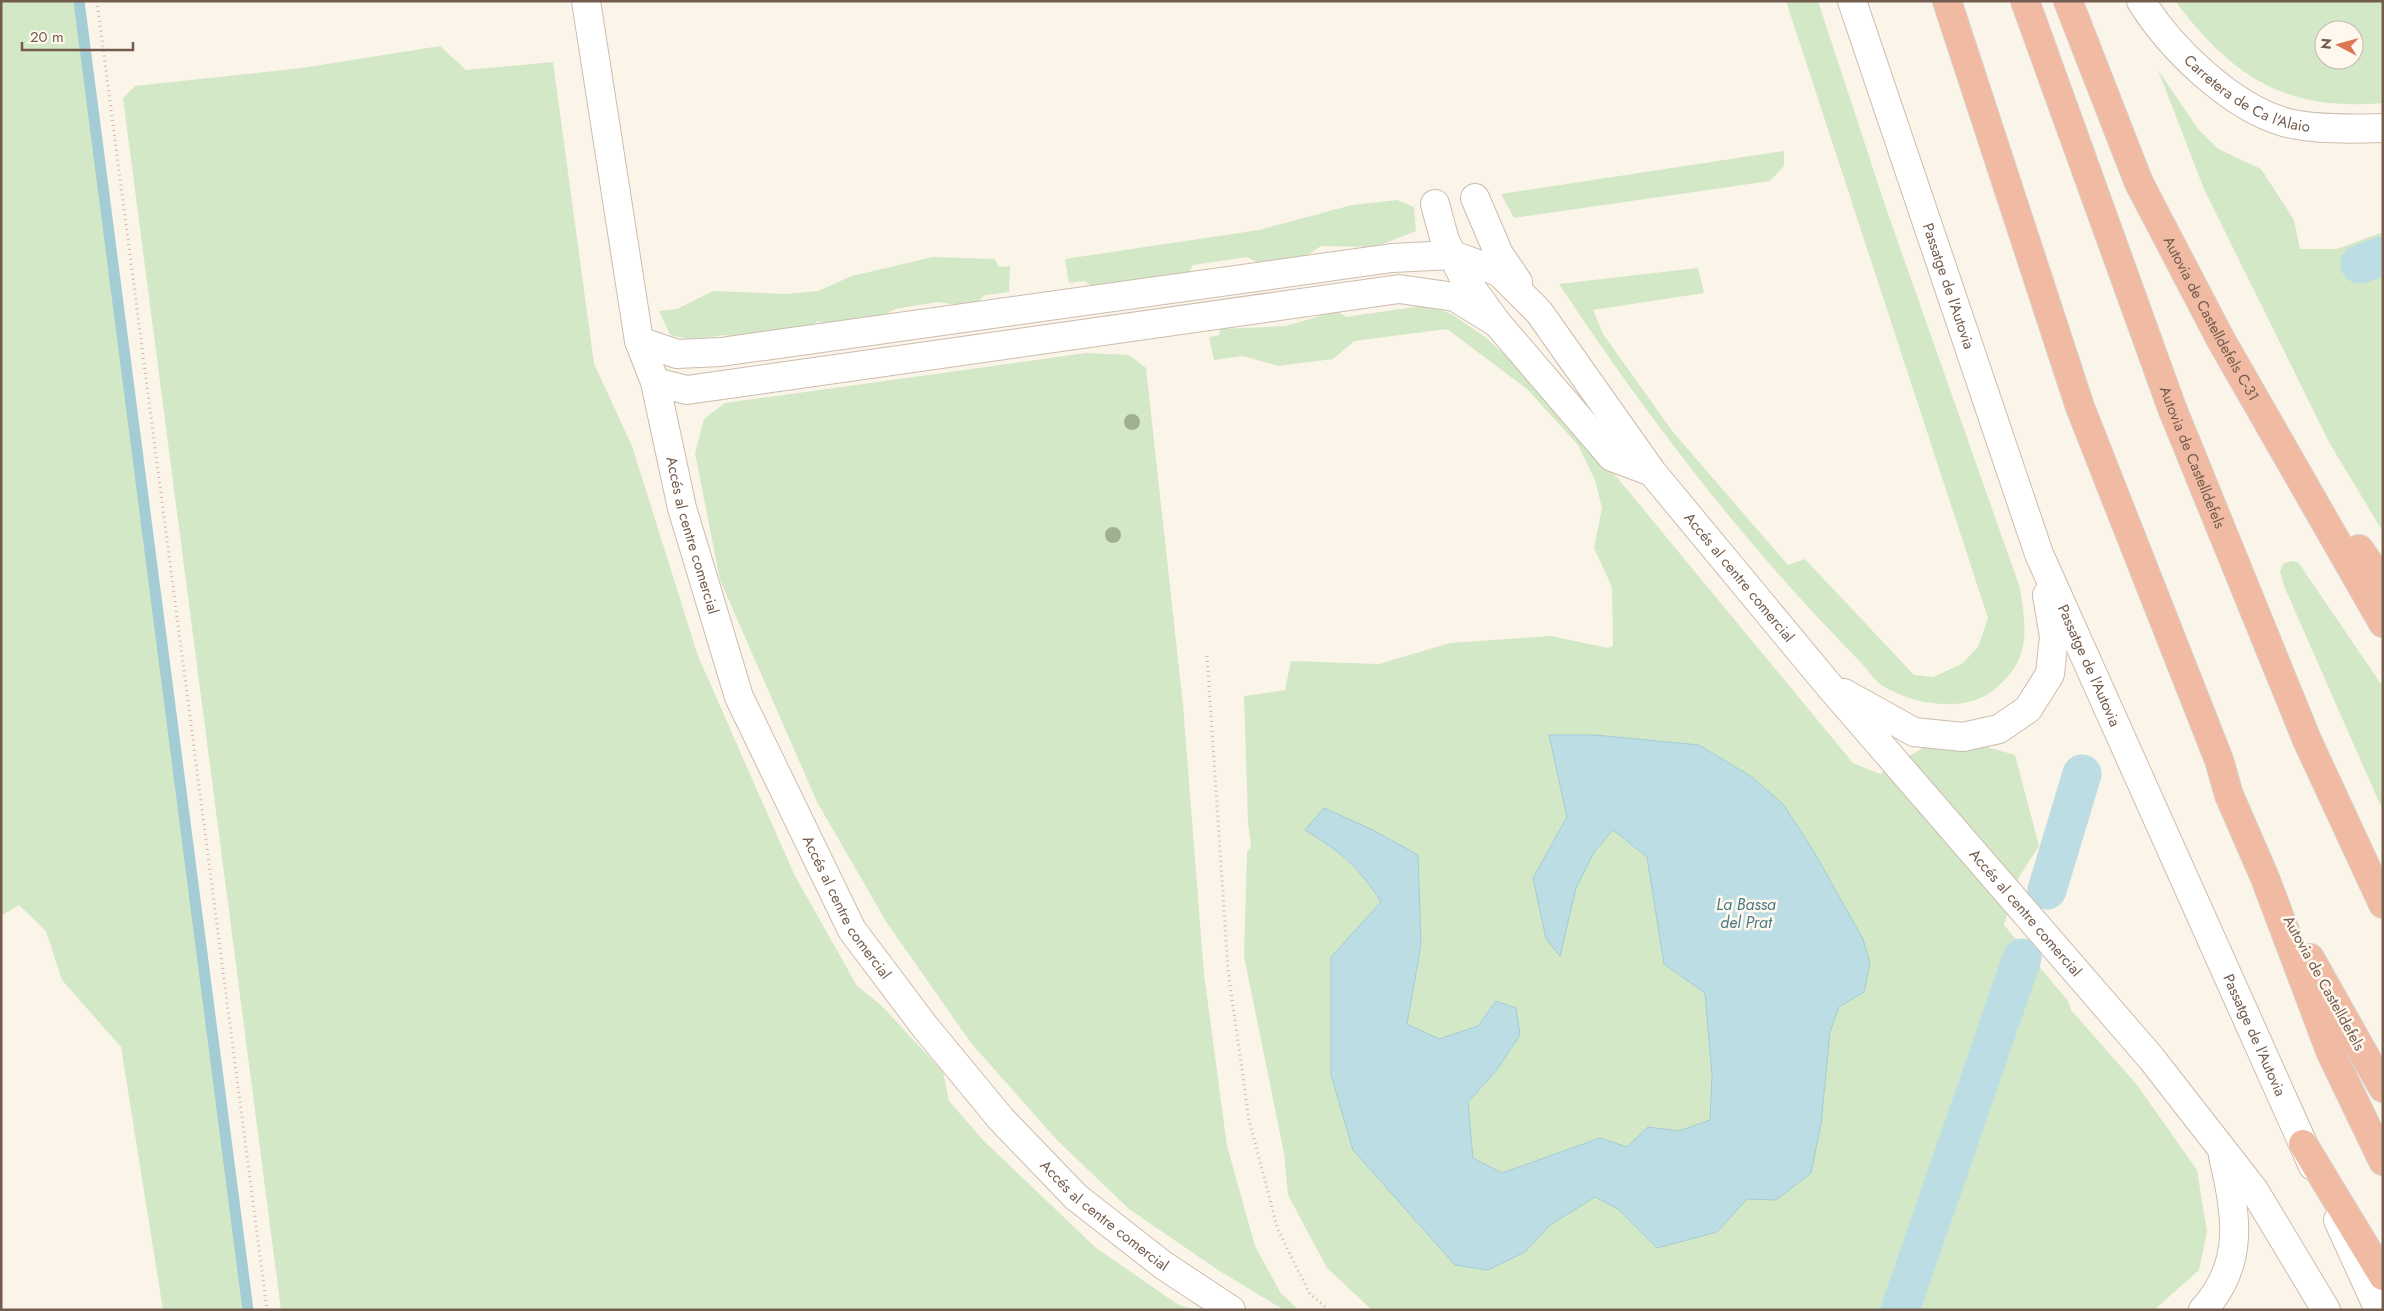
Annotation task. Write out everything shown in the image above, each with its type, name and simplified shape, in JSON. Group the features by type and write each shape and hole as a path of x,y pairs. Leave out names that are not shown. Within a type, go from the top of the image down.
{"highway":[{"path":"1947,1 2080,407 2218,760 2229,795 2265,878 2331,1053 2383,1161"},
{"name":"Autovia de Castelldefels","path":"2026,1 2172,408 2307,740 2383,904"},
{"name":"Autovia de Castelldefels C-31","path":"2068,1 2140,184 2221,340 2268,419 2383,623"},
{"path":"2268,419 2383,583"},
{"name":"Autovia de Castelldefels","path":"2265,878 2383,1088"},
{"path":"2303,1144 2383,1276"}],"street":[{"name":"Accés al centre comercial","path":"586,1 640,341 655,382 682,508 739,697 803,832 852,930 942,1049 1002,1120 1076,1197 1163,1265 1231,1310"},
{"name":"Passatge de l'Autovia","path":"1852,1 2040,554 2303,1144 2380,1310"},
{"name":"Carretera de Ca l'Alaio","path":"2141,1 2160,30 2201,70 2235,97 2262,113 2284,122 2313,126 2383,128"},
{"path":"1475,198 1499,254 1539,312"},
{"path":"1435,204 1445,241 1464,276 1497,323 1612,457 1652,472"},
{"path":"640,341 677,354 721,352 1392,258 1453,255 1499,272 1539,312"},
{"path":"655,382 687,390 1399,289 1455,297 1497,323"},
{"name":"Accés al centre comercial","path":"1539,312 1652,472 1826,682 2151,1058 2254,1190 2326,1310"},
{"name":"Accés al centre comercial","path":"1826,682 1914,732 1963,737 1999,729 2028,709 2050,674 2054,637 2040,554"},
{"name":"Accés al centre comercial","path":"2203,1310 2214,1297 2230,1264 2235,1234 2234,1204 2221,1148"}],"path":[{"path":"97,1 267,1310"},
{"path":"1207,656 1228,970 1249,1120 1278,1230 1310,1294 1329,1310"}],"green space":[{"path":"1,1 79,1 248,1310 163,1310 121,1047 62,980 46,931 19,905 1,916"},
{"path":"1786,1 1818,1 1886,208 2020,588 2024,632 2020,658 2004,681 1979,699 1952,704 1937,704 1895,692 1876,680 1787,583 1717,501 1651,416 1559,284 1698,268 1704,293 1593,310 1603,334 1673,432 1788,565 1805,559 1914,675 1933,677 1962,664 1978,647 1988,618"},
{"path":"2175,1 2383,1 2383,103 2348,104 2317,101 2289,94 2264,83 2240,69 2218,50"},
{"path":"440,46 466,70 553,62 594,364 632,446 698,656 794,874 857,986 881,1005 943,1072 949,1101 983,1140 1095,1247 1177,1304 1195,1310 281,1310 123,98 135,86 302,68"},
{"path":"2158,70 2198,129 2218,149 2261,169 2294,220 2300,249 2337,249 2383,232 2383,532 2330,444 2204,189"},
{"path":"1784,151 1784,166 1770,181 1514,218 1501,194"},
{"path":"1397,200 1414,207 1416,231 1375,247 1321,246 1278,274 1247,257 1193,265 1179,288 1105,298 1085,281 1069,283 1065,259 1259,230 1352,205"},
{"path":"933,257 995,259 999,267 1010,266 1009,292 985,295 972,307 938,302 895,309 848,335 818,321 783,343 724,335 693,340 670,335 659,311 677,309 713,291 786,294 818,291 852,276"},
{"path":"1429,305 1453,315 1485,337 1526,374 1615,475 1853,763 1880,774 1944,735 2015,755 2039,846 2019,877 2004,925 2068,1001 2071,1010 2137,1085 2197,1170 2207,1232 2199,1270 2154,1310 1372,1310 1327,1268 1288,1195 1284,1153 1244,956 1247,852 1251,847 1248,821 1244,696 1285,690 1291,661 1379,664 1450,643 1551,636 1608,648 1613,646 1612,587 1594,548 1602,508 1595,480 1578,445 1527,389 1447,329 1354,341 1333,359 1278,366 1243,356 1214,360 1209,337 1219,335 1220,329 1286,326 1337,311 1346,317"},
{"path":"1086,353 1129,355 1146,368 1183,705 1204,974 1227,1146 1255,1246 1280,1292 1299,1310 1284,1310 1218,1270 1129,1209 1057,1140 971,1043 887,923 817,802 720,580 695,453 704,419 725,403"},
{"path":"2291,561 2298,562 2383,687 2383,811 2284,586 2280,571 2283,564"}],"water":[{"name":"La Bassa del Prat","path":"1549,735 1595,735 1699,745 1752,777 1783,804 1813,850 1863,939 1870,963 1864,992 1839,1007 1830,1032 1821,1124 1811,1173 1776,1200 1747,1199 1717,1232 1657,1248 1618,1209 1595,1197 1550,1225 1525,1252 1488,1270 1455,1265 1353,1150 1331,1075 1331,957 1381,902 1373,889 1348,861 1329,845 1305,830 1324,808 1373,830 1418,855 1421,945 1407,1024 1439,1039 1478,1026 1496,1001 1516,1008 1520,1035 1496,1071 1468,1102 1473,1158 1502,1173 1600,1138 1627,1147 1648,1127 1679,1131 1710,1120 1712,1075 1705,993 1664,964 1647,857 1613,830 1594,852 1576,888 1560,956 1546,939 1533,878 1567,817"}],"waterway":[{"path":"79,1 248,1310"},
{"path":"2360,264 2383,256"},
{"path":"2047,890 2082,774"},
{"path":"1900,1310 2022,958"}]}
